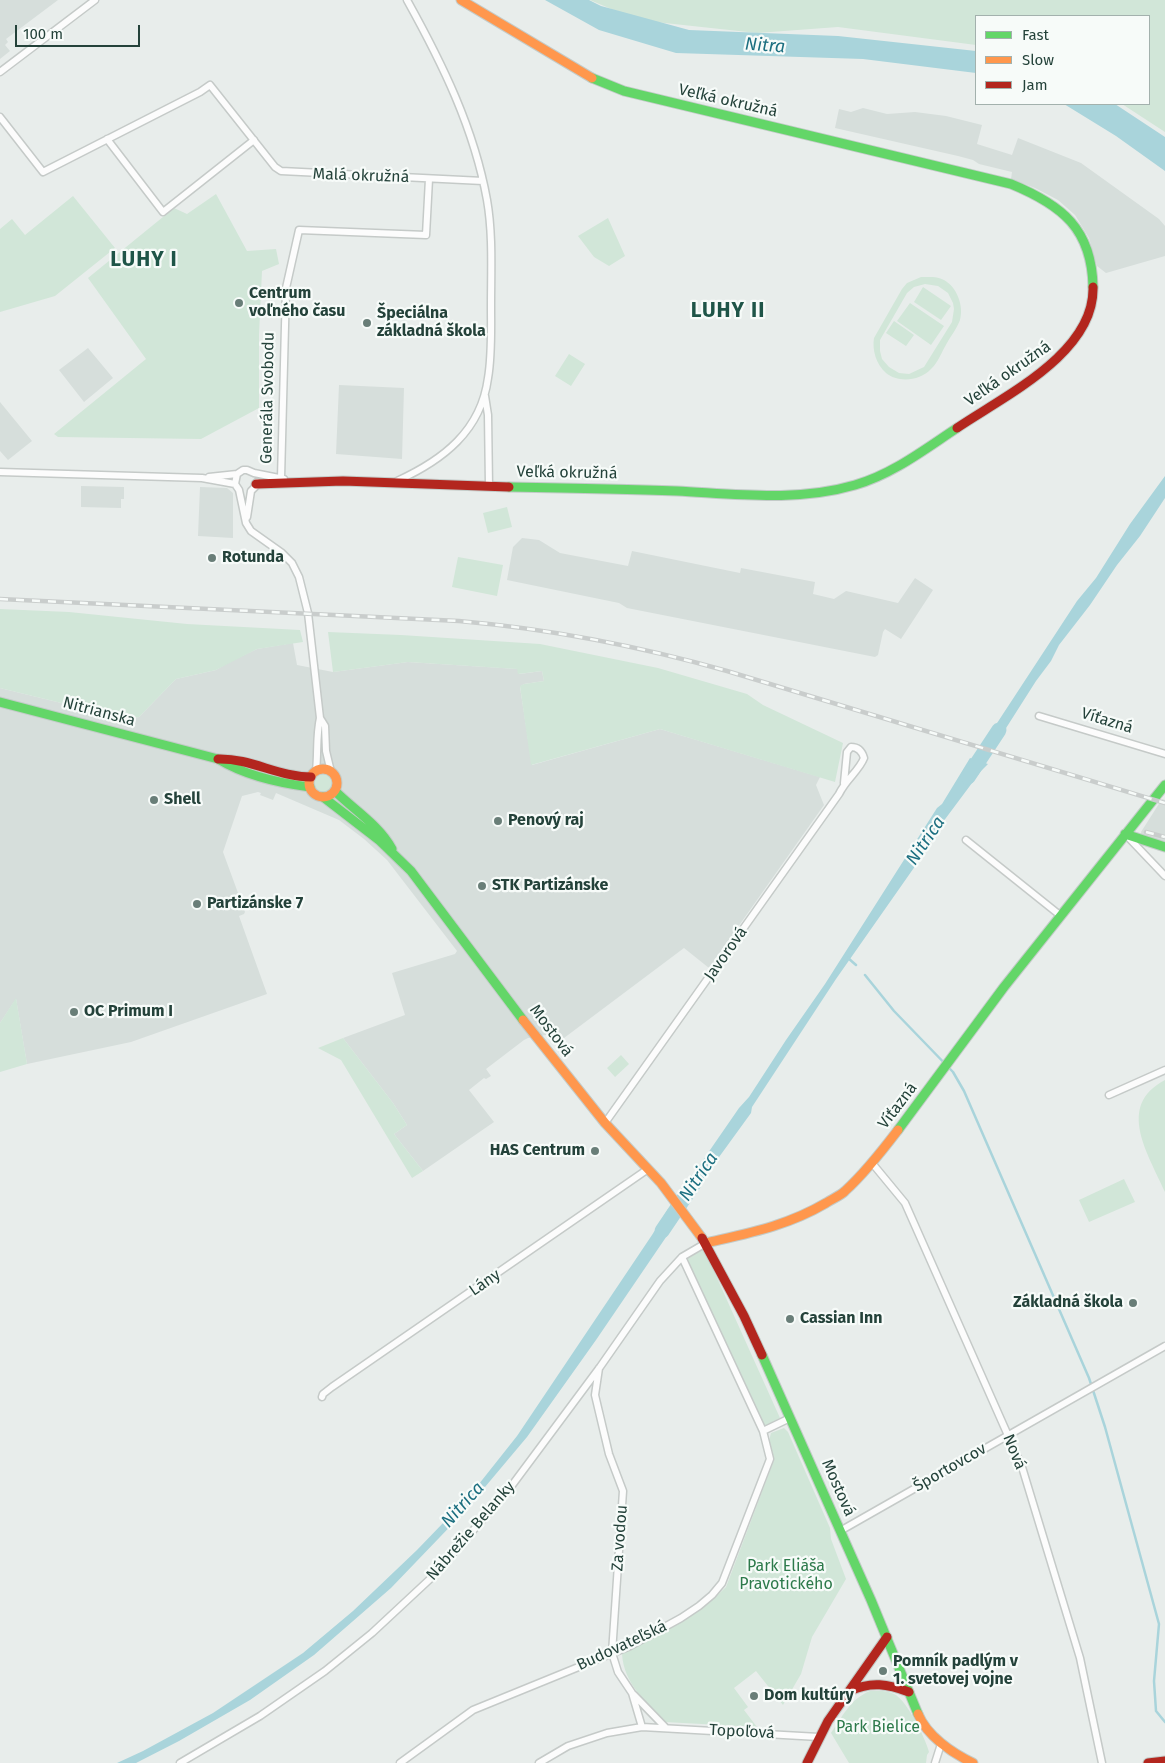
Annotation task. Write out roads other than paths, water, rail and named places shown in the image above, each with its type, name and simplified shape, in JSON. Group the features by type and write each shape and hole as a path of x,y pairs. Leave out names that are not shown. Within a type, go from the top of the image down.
{"main road":[{"name":"Veľká okružná","path":"396,482 800,494 823,493 855,485 896,466 933,444 1058,359 1073,343 1086,322 1094,290 1093,273 1086,243 1073,222 1057,206 1038,194 1011,184 624,91 595,80 460,0"},
{"name":"Generála Svobodu","path":"254,488 292,481 396,482"},
{"name":"Nitrianska","path":"0,702 218,759"},
{"path":"218,759 238,759 291,776 313,774 323,769 331,772 337,780 335,791 323,797 316,795 310,787 313,774"},
{"path":"218,759 235,768 287,786 310,787"},
{"name":"Víťazná","path":"706,1243 755,1232 794,1220 844,1192 872,1163 1004,988 1165,785"},
{"name":"Mostová","path":"335,791 347,804 368,820 390,844 393,852"},
{"name":"Mostová","path":"323,797 360,825 385,848 393,852 412,870 556,1063 605,1123 666,1190 706,1243 741,1309 887,1637 920,1718 941,1744 960,1758 973,1763"},
{"path":"1125,834 1165,847"},
{"path":"806,1763 819,1737 887,1637"},
{"path":"849,1691 862,1685 877,1683 909,1692"},
{"path":"1148,1763 1165,1761"}],"street":[{"path":"396,482 423,469 456,443 476,417 485,394 488,377 491,280 488,216 483,181 462,111 450,82 407,0"},
{"path":"0,72 94,1"},
{"name":"Malá okružná","path":"107,140 210,85 275,167 285,173 483,181"},
{"path":"0,117 43,172 107,140 163,212 254,140"},
{"name":"Generála Svobodu","path":"281,478 286,288 299,230 426,236 429,179"},
{"path":"485,394 488,415 489,486"},
{"path":"0,472 202,478 237,474 247,470 254,474 292,481"},
{"path":"237,474 237,487 246,523 251,531 282,553 292,563 299,577 308,613 320,718 316,732 318,750 313,774"},
{"path":"246,523 254,488 254,474"},
{"path":"202,478 237,487 245,492 254,488"},
{"name":"Víťazná","path":"1039,716 1165,754"},
{"path":"320,718 325,726 326,751 331,772"},
{"name":"Javorová","path":"605,1123 839,794 844,783 847,752 855,747 861,751 864,758 862,764 844,783"},
{"path":"1125,834 1165,876"},
{"path":"966,840 1061,916"},
{"path":"1109,1095 1165,1070"},
{"name":"Nová","path":"872,1163 905,1203 1022,1467 1080,1658 1102,1763"},
{"name":"Lány","path":"322,1397 332,1387 648,1169"},
{"name":"Nábrežie Belanky","path":"180,1763 260,1716 325,1671 372,1633 430,1579 507,1492 600,1367 660,1281 682,1257 706,1243"},
{"name":"Budovateľská","path":"400,1763 473,1710 630,1646 681,1618 712,1596 722,1583 770,1459 763,1431 682,1257"},
{"name":"Športovcov","path":"840,1531 1165,1346"},
{"name":"Za vodou","path":"600,1367 594,1395 609,1454 623,1491 612,1653"},
{"path":"763,1431 790,1418"},
{"path":"612,1653 618,1672 632,1693 666,1728"},
{"path":"632,1693 642,1727"},
{"name":"Topoľová","path":"539,1763 568,1746 607,1733 642,1727 819,1737"},
{"path":"935,1763 941,1744"}],"water":[{"name":"Nitra","path":"545,0 589,0 601,6 689,30 838,36 975,51 975,73 863,59 676,53 599,30"},
{"path":"1066,105 1117,105 1165,137 1165,171 1116,136"},
{"path":"1165,476 1165,498 1140,536 1059,645 1051,661 994,747 984,743 1077,601 1096,578 1130,524"},
{"path":"970,758 988,764 937,830 925,852 836,979 752,1107 751,1113 706,1175 689,1203 681,1192 739,1108 749,1097 825,984"},
{"path":"668,1209 677,1221 527,1437 464,1512 391,1588 314,1655 250,1700 179,1741 136,1763 117,1763 213,1713 303,1653 353,1611 417,1550 471,1494 517,1436"}],"waterway":[{"name":"Nitrica","path":"968,777 999,730"},
{"path":"848,958 856,965"},
{"path":"865,975 894,1011 953,1072 964,1091 1089,1378 1105,1427 1159,1624 1154,1681 1156,1711 1165,1722"},
{"name":"Nitrica","path":"662,1231 695,1182"}],"railway":[{"path":"0,599 459,621 561,634 628,646 727,671 1165,803"},
{"path":"1146,832 1165,837"}],"place":[{"name":"Centrum voľného času","path":"239,303"},
{"name":"Špeciálna základná škola","path":"367,323"},
{"name":"Rotunda","path":"212,558"},
{"name":"Shell","path":"154,800"},
{"name":"Penový raj","path":"498,821"},
{"name":"STK Partizánske","path":"482,886"},
{"name":"Partizánske 7","path":"197,904"},
{"name":"OC Primum I","path":"74,1012"},
{"name":"HAS Centrum","path":"595,1151"},
{"name":"Základná škola","path":"1133,1303"},
{"name":"Cassian Inn","path":"790,1319"},
{"name":"Pomník padlým v 1. svetovej vojne","path":"883,1671"},
{"name":"Dom kultúry","path":"754,1696"}],"district":[{"name":"LUHY I","path":"144,260"},
{"name":"LUHY II","path":"728,311"}],"park label":[{"name":"Park Eliáša Pravotického","path":"786,1576"},
{"name":"Park Bielice","path":"878,1728"}]}
